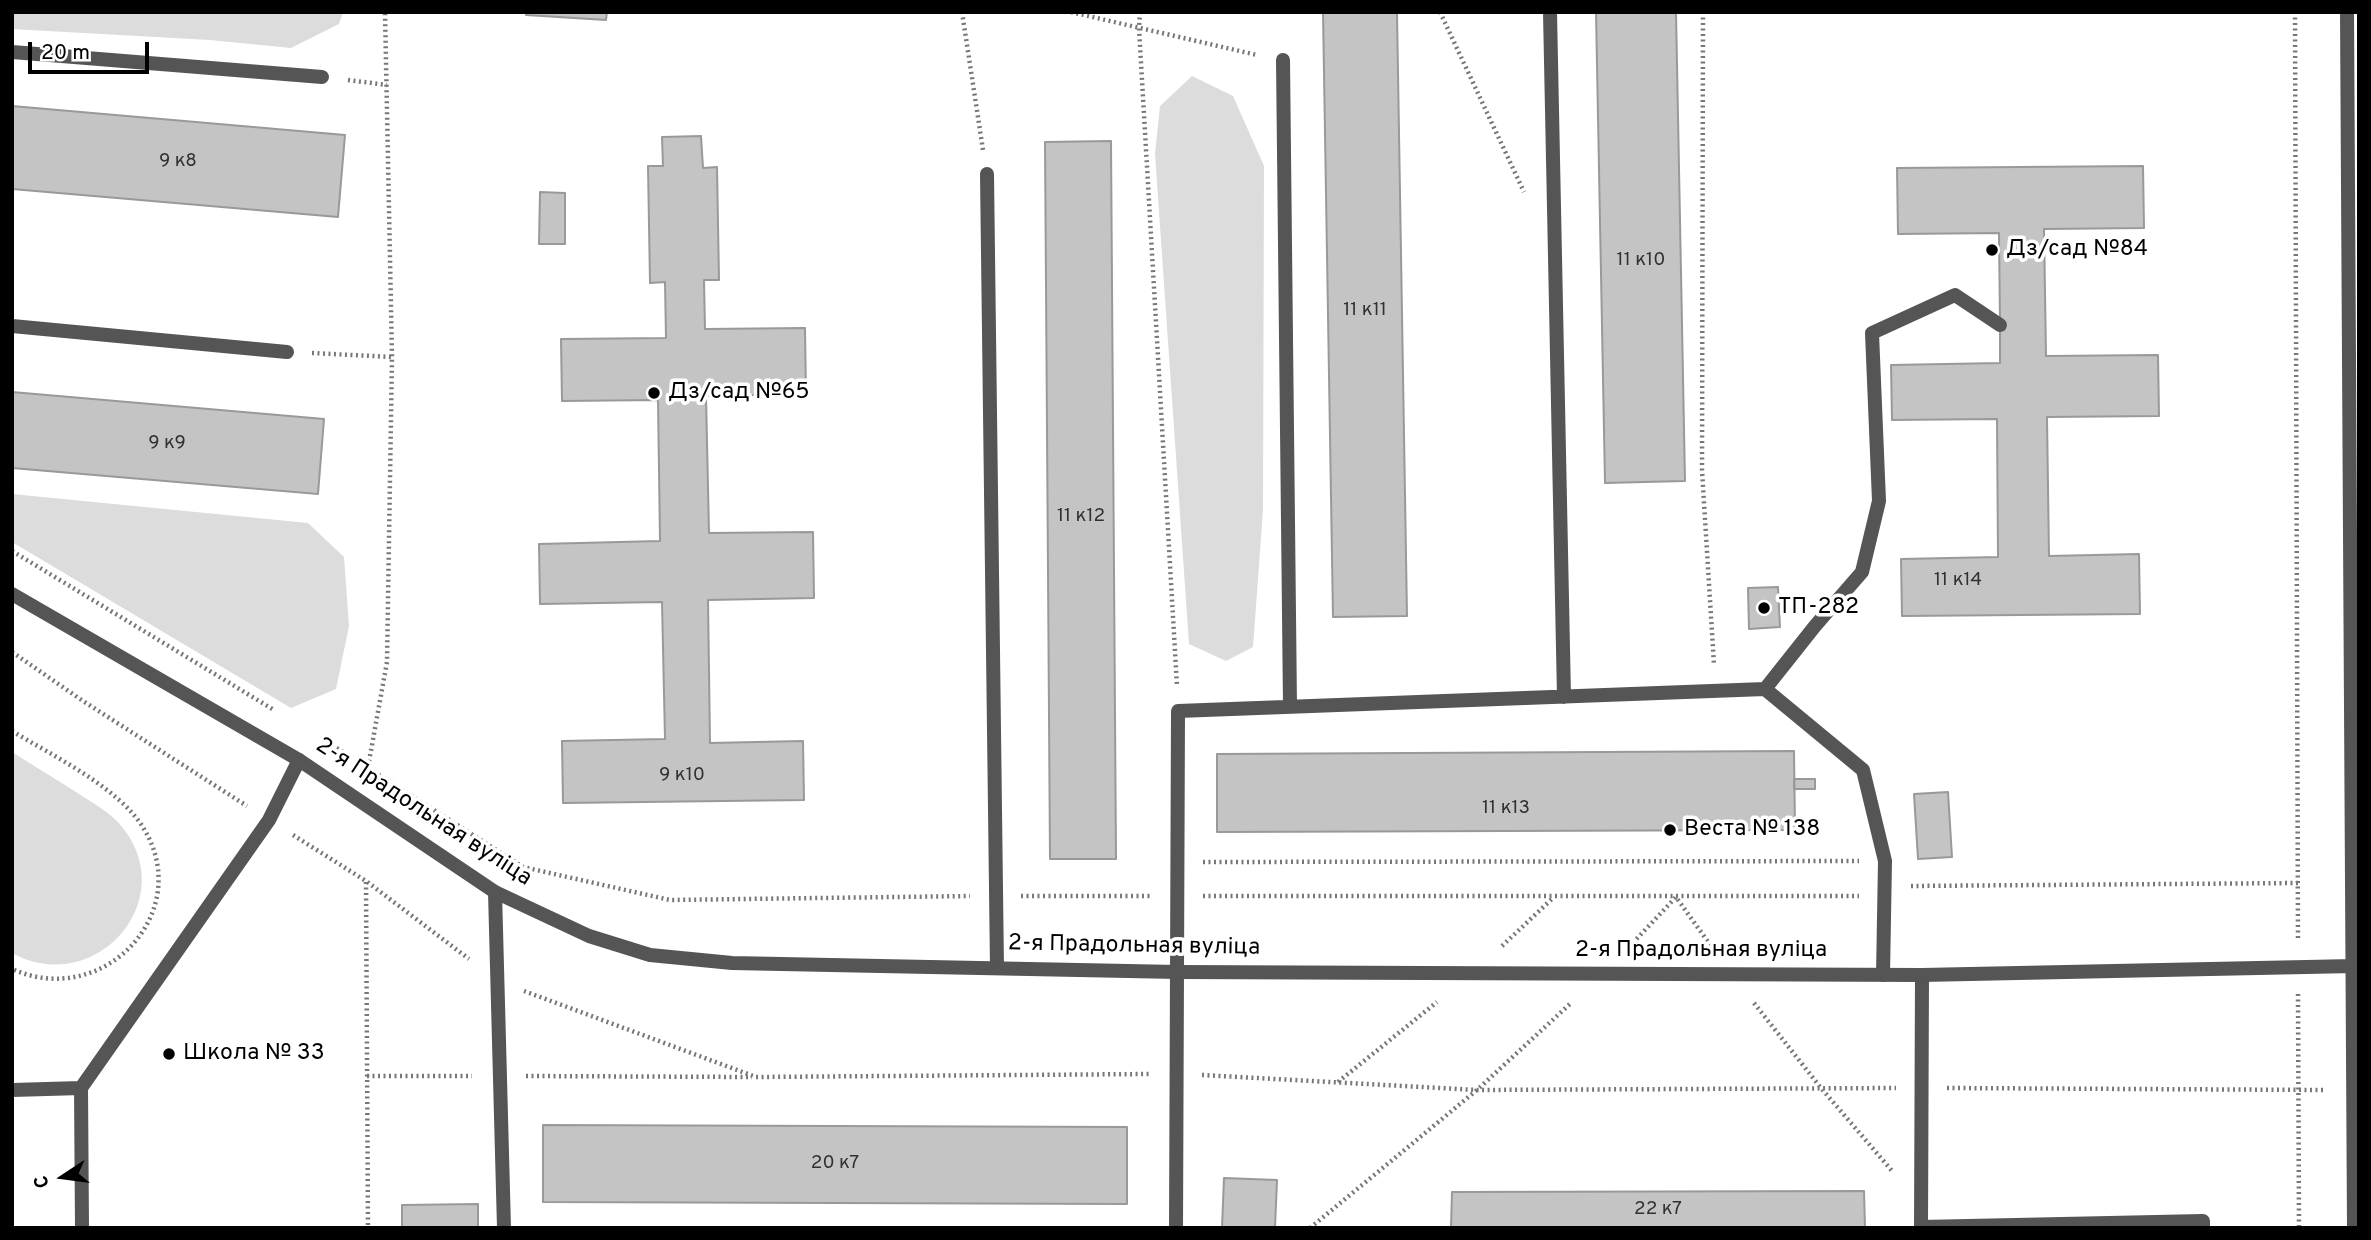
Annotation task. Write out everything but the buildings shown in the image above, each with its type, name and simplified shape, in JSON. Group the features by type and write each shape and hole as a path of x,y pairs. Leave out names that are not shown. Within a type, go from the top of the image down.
{"street":[{"path":"1550,12 1564,696"},
{"path":"2347,12 2354,1228"},
{"path":"12,52 322,77"},
{"path":"1283,60 1290,707"},
{"path":"987,174 997,968"},
{"path":"1765,689 1862,572 1879,501 1872,333 1955,295 2000,325"},
{"path":"12,326 287,352"},
{"name":"2-я Прадольная вуліца","path":"12,594 299,760 495,892 589,936 650,956 732,963 1177,972 1922,975 2354,966"},
{"path":"1176,1228 1178,711 1765,689 1863,770 1885,862 1883,975"},
{"path":"82,1228 81,1088 269,820 299,760"},
{"path":"495,892 504,1228"},
{"path":"1922,975 1921,1227 2203,1221 2203,1228"},
{"path":"12,1090 81,1088"}],"path":[{"path":"368,767 387,662 392,357 385,12"},
{"path":"962,12 987,174"},
{"path":"1070,12 1283,60"},
{"path":"1140,12 1178,711"},
{"path":"1440,12 1526,198"},
{"path":"1703,12 1702,470 1716,691"},
{"path":"2295,12 2300,1228"},
{"path":"322,77 387,85"},
{"path":"287,352 392,357"},
{"path":"12,551 285,717"},
{"path":"12,652 83,701 366,881 497,981 756,1077"},
{"path":"12,731 110,792 130,809 145,831 155,855 158,882 153,908 142,932 126,953 105,968 80,977 53,980 28,976 12,969"},
{"path":"321,738 523,867 670,900 996,896 1879,896 1898,886 2299,883"},
{"path":"1177,862 1885,862"},
{"path":"366,881 368,1228"},
{"path":"1310,1228 1478,1090 1602,974 1676,897"},
{"path":"1676,897 1730,974 1821,1088 1921,1204"},
{"path":"367,1076 1177,1074 1478,1090 1922,1088 2354,1091"}],"shaded area":[{"path":"12,12 343,12 339,24 291,48 210,40 12,29"},
{"path":"1192,76 1233,96 1264,166 1263,510 1253,647 1226,661 1189,644 1155,154 1160,106"},
{"path":"12,494 308,523 344,557 349,626 336,689 291,708 12,542"},
{"path":"12,752 113,817 123,828 138,856 142,885 135,912 120,935 98,953 72,963 43,964 12,953"}],"place":[{"name":"Дз/сад №84","path":"1992,250"},
{"name":"Дз/сад №65","path":"654,393"},
{"name":"ТП-282","path":"1764,608"},
{"name":"Веста № 138","path":"1670,830"},
{"name":"Школа № 33","path":"169,1054"}]}
